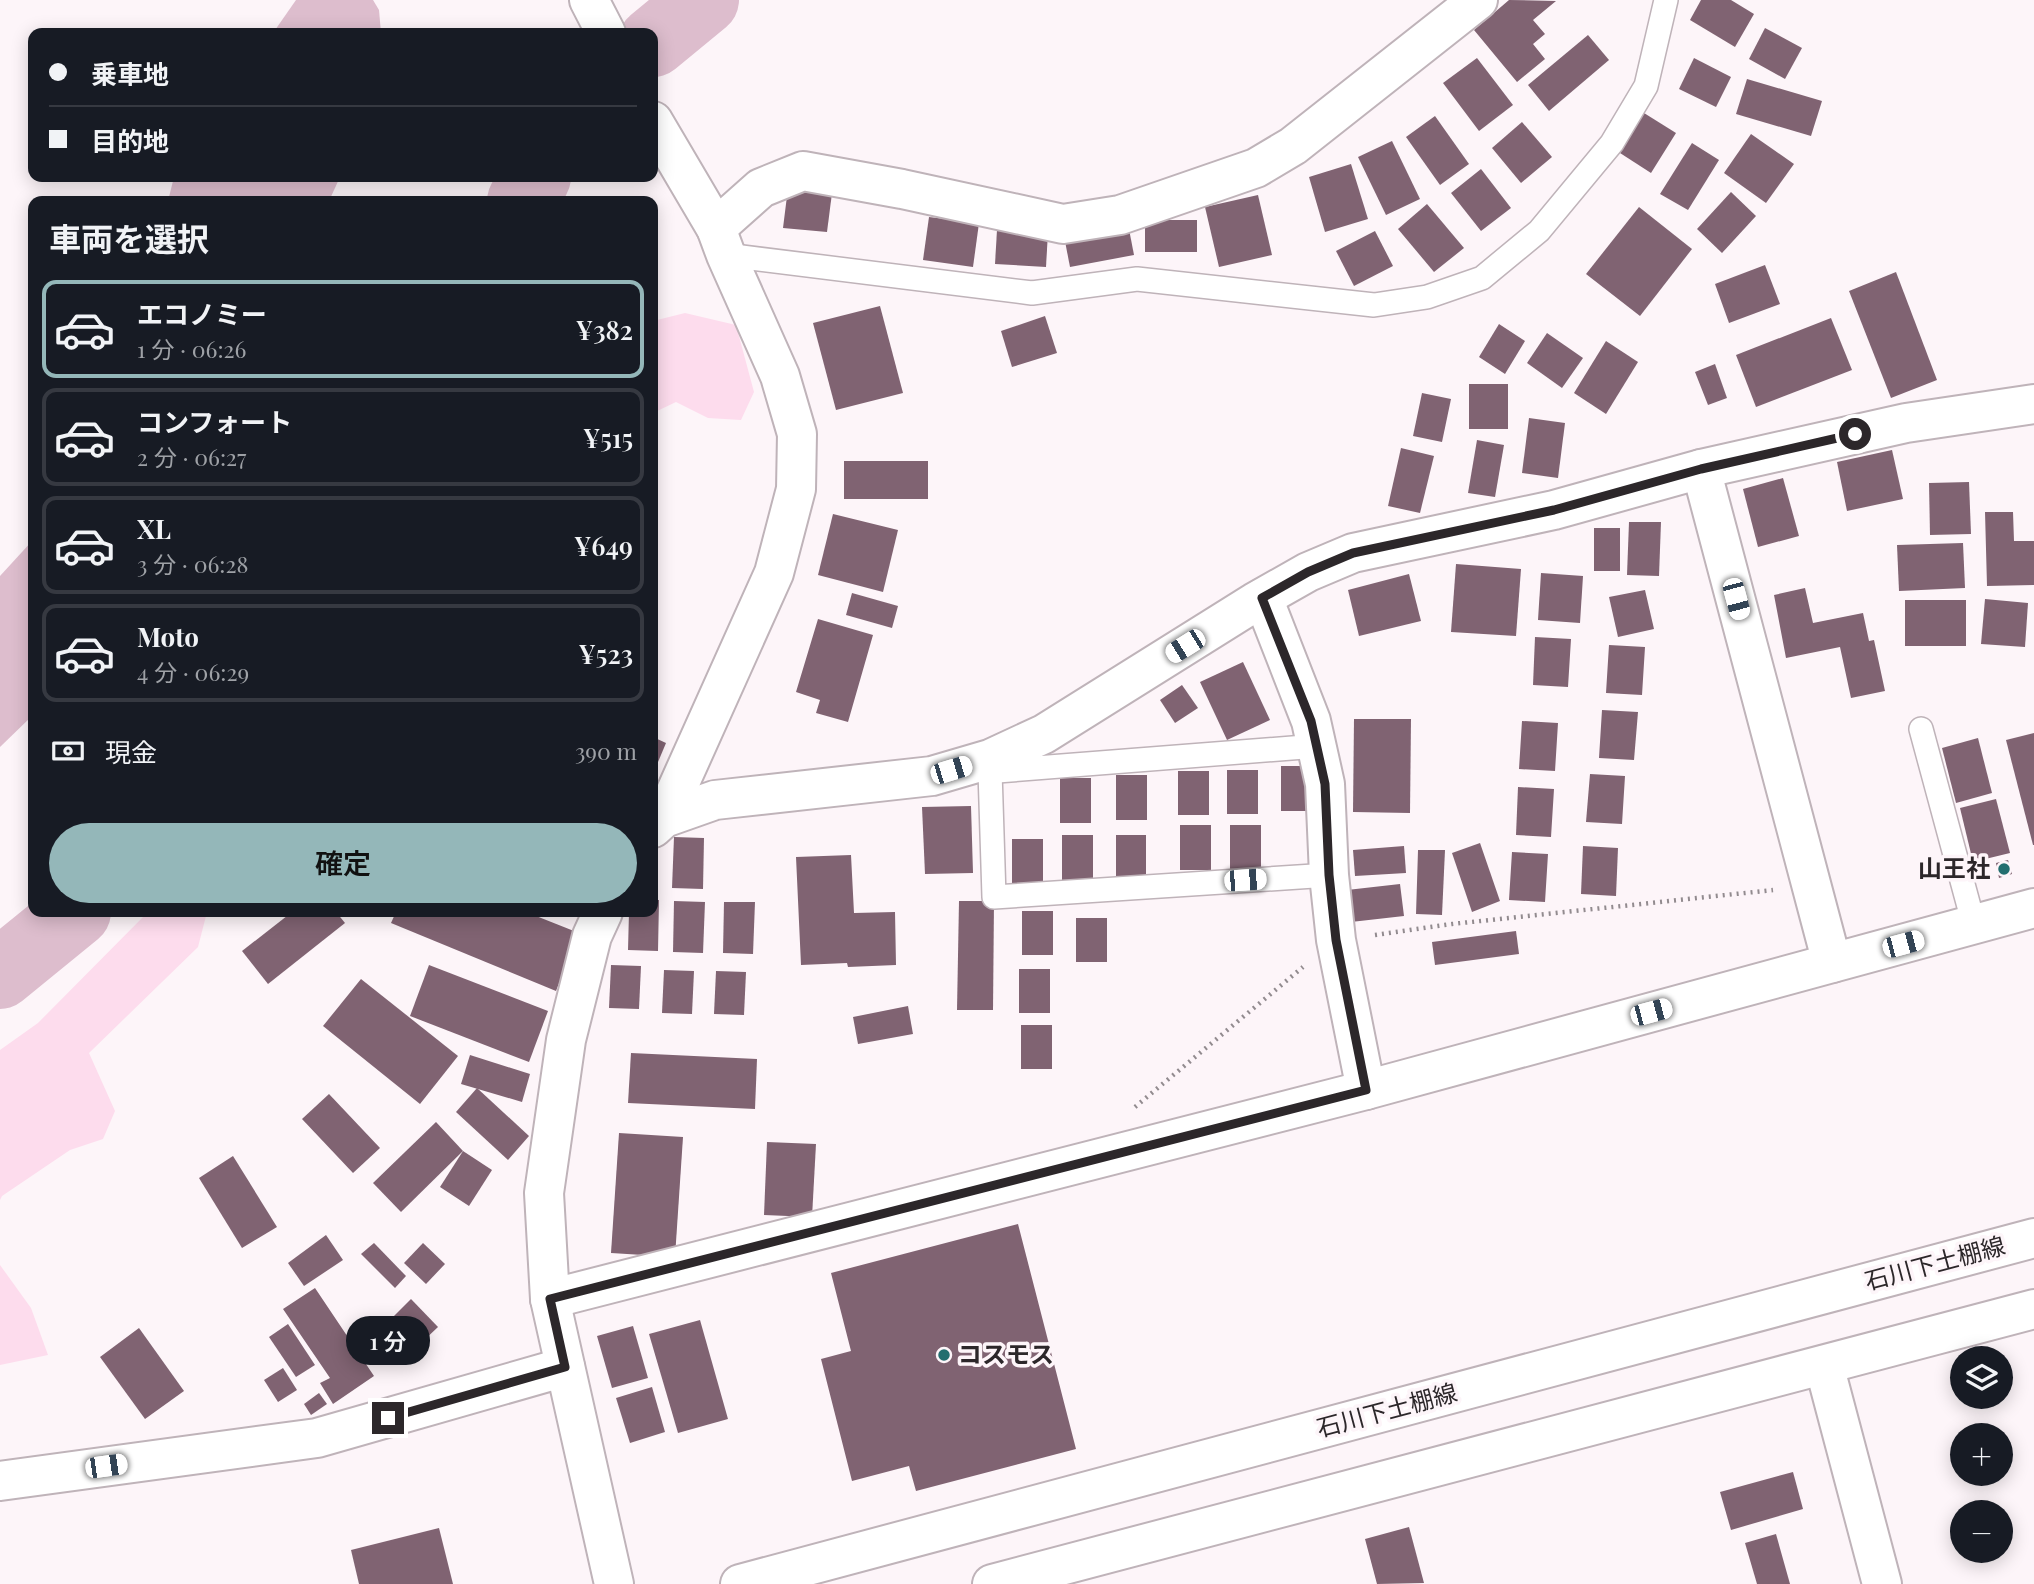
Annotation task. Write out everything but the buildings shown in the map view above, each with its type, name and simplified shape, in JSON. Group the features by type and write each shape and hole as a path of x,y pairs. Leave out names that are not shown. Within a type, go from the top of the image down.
{"street":[{"path":"721,242 761,188 803,171 902,189 1063,224 1120,215 1256,168 1284,151 1478,0"},
{"path":"658,130 721,242 784,388 797,434 796,489 774,573 658,823"},
{"path":"658,823 715,800 932,776 990,759 1044,734 1262,598 1308,572 1353,553 1554,510 1701,469 1906,423 2034,404"},
{"path":"1701,469 1832,963"},
{"path":"1262,598 1311,721 1317,746 1325,784 1329,875 1336,940 1366,1090"},
{"path":"550,1299 1366,1090 2034,908"},
{"path":"601,917 592,936 566,1040 544,1193 550,1299 614,1584"},
{"name":"石川下土棚線","path":"740,1584 2034,1238"},
{"path":"992,1584 2034,1309"},
{"path":"1824,1364 1882,1584"},
{"path":"0,1481 317,1438 565,1367"}],"lane":[{"path":"721,242 1032,293 1138,279 1374,305 1427,297 1482,278 1530,239 1612,143 1646,86 1666,0"},
{"path":"1921,729 1974,925"},
{"path":"932,776 1317,746"},
{"path":"990,771 994,897 1329,875"}],"path":[{"path":"1128,1114 1155,1088 1336,940 1452,924 1811,886"}],"shaded area":[{"path":"296,0 373,0 379,10 381,28 276,28"},
{"path":"173,182 338,182 331,196 169,196"},
{"path":"685,313 736,325 754,392 741,420 708,418 676,402 658,411 658,320"},
{"path":"28,545 28,720 0,747 0,576"},
{"path":"143,917 206,917 198,947 89,1053 115,1111 103,1139 70,1150 0,1200 0,1050 38,1023"},
{"path":"0,1265 31,1308 48,1355 0,1365"}],"waterway":[{"path":"658,38 704,0"},
{"path":"525,196 533,182"},
{"path":"0,974 70,917"}],"place":[{"name":"山王社","path":"2004,869"},
{"name":"コスモス","path":"944,1355"}],"route":[{"path":"388,1418 565,1367 550,1299 1366,1090 1336,940 1329,875 1325,784 1311,721 1262,598 1308,572 1353,553 1554,510 1701,469 1855,434"}]}
